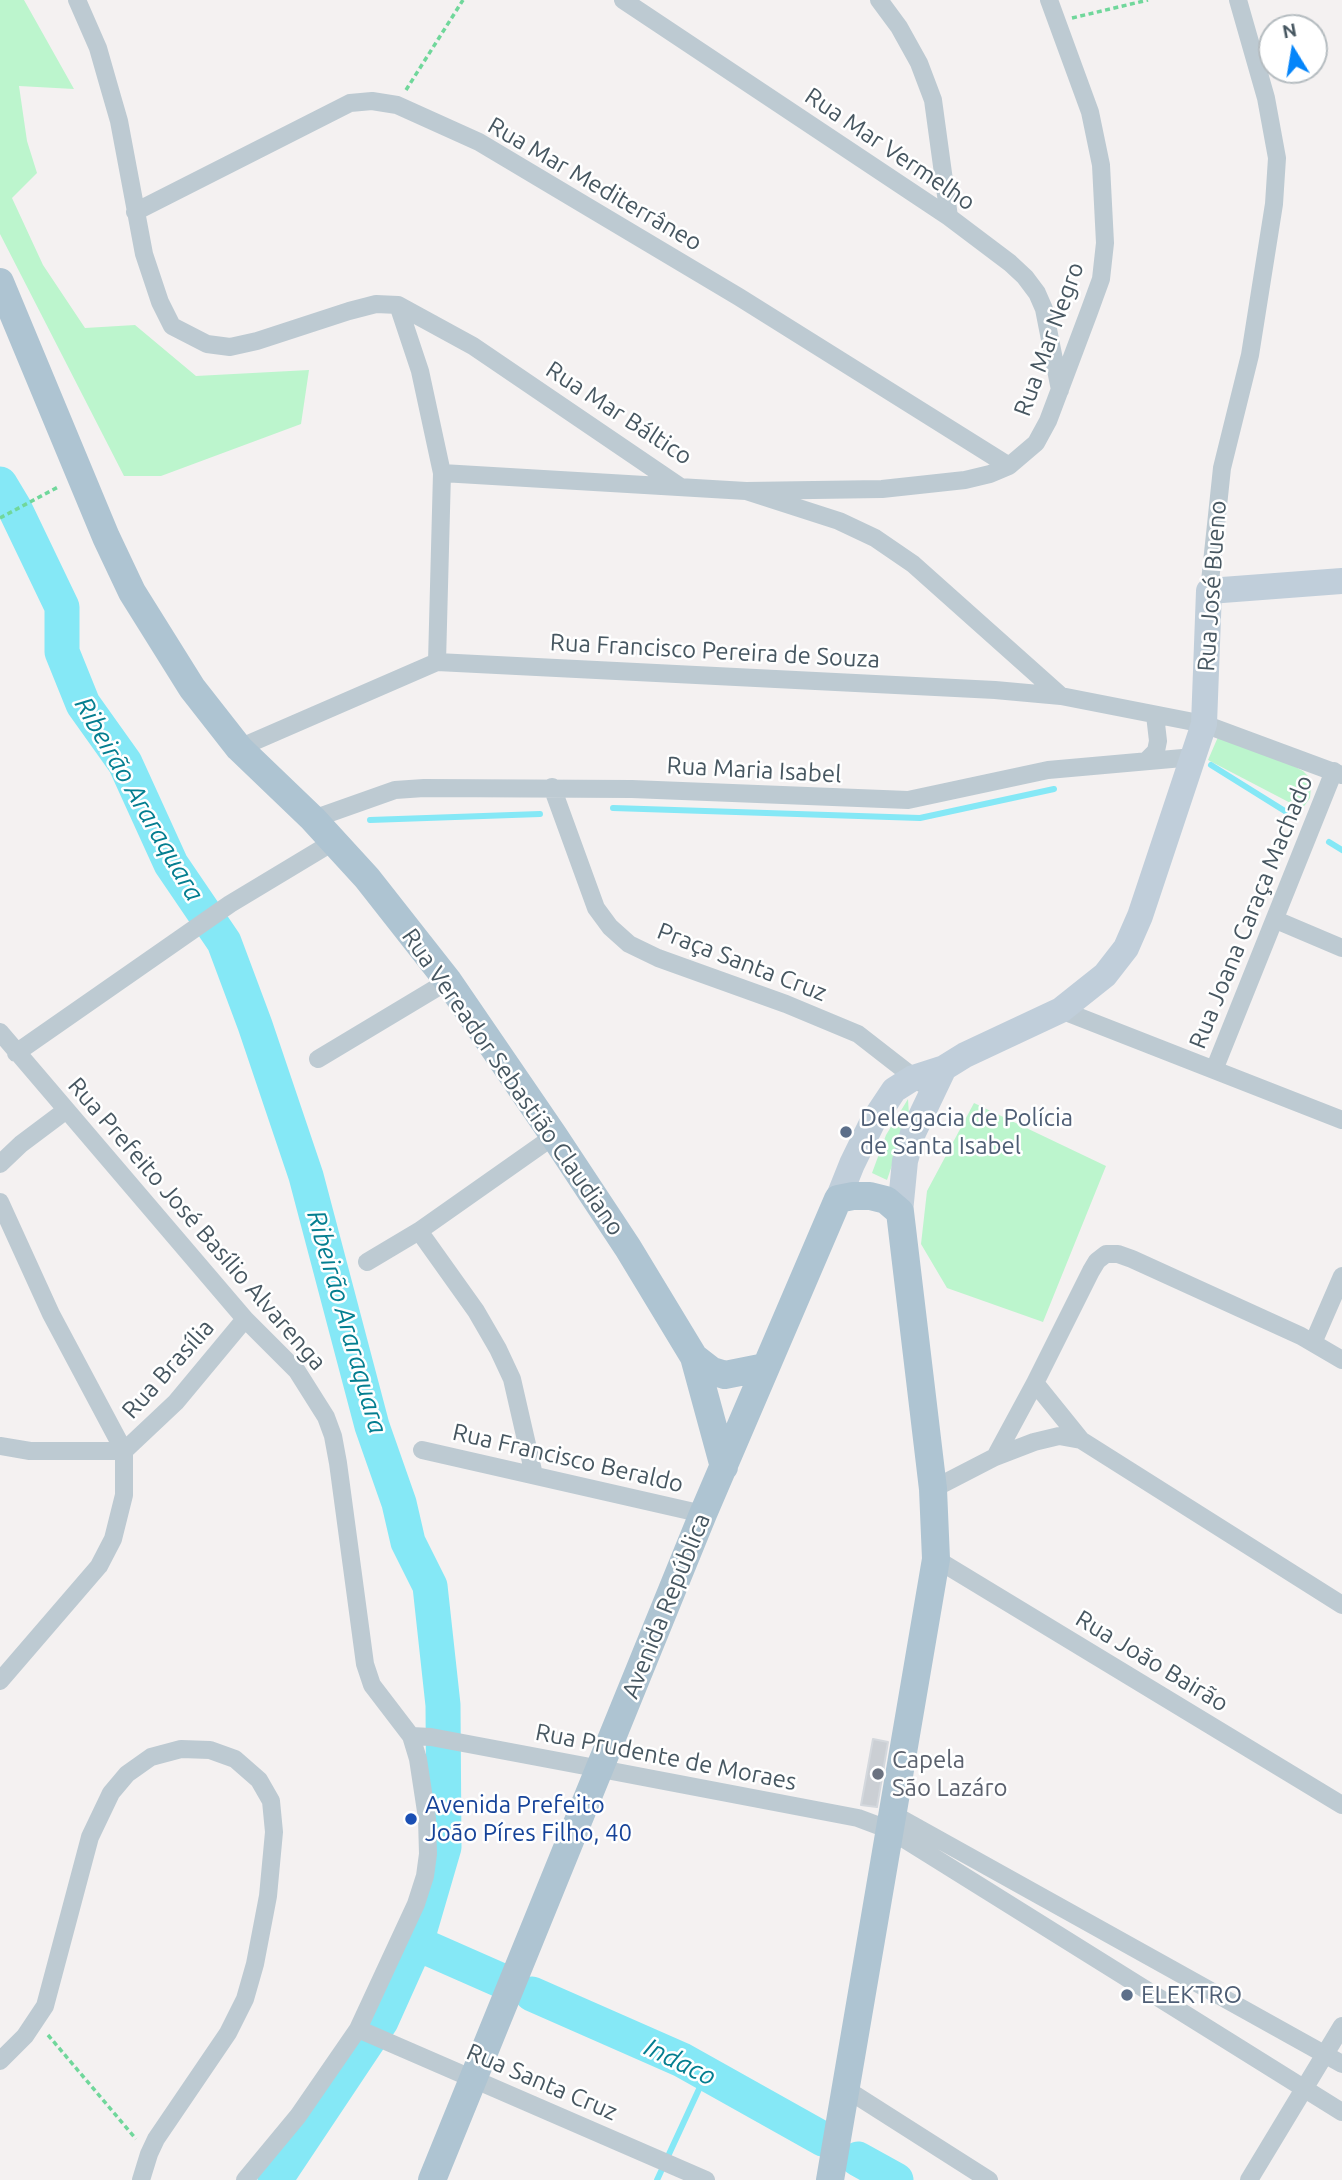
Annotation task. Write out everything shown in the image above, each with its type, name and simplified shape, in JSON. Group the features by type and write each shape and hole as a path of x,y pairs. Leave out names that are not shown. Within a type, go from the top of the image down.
{"main road":[{"name":"Rua Vereador Sebastião Claudiano","path":"0,282 132,592 192,688 239,748 313,819 367,878 448,981 628,1248 694,1357"},
{"path":"830,2180 936,1559 933,1489 900,1212 886,1200 870,1196 838,1199"},
{"name":"Avenida República","path":"432,2180 704,1514 838,1199"},
{"path":"694,1357 712,1371 725,1375 765,1367"},
{"path":"694,1357 724,1467"}],"street":[{"path":"77,0 98,48 108,82 119,121 144,254 160,302 172,326 207,344 230,347 376,304 398,305 420,371 442,473 437,662"},
{"name":"Rua Mar Vermelho","path":"623,0 948,217 1010,263 1037,293 1044,309 1060,392"},
{"path":"879,0 899,27 919,63 933,100 948,217"},
{"name":"Rua Mar Negro","path":"746,491 882,489 965,480 1009,466 1036,443 1060,392 1101,279 1105,243 1101,165 1090,112 1049,0"},
{"name":"Rua José Bueno","path":"930,1079 965,1055 1060,1010 1105,975 1126,948 1140,916 1204,724 1209,591 1222,468 1250,355 1274,204 1277,158 1266,98 1238,0"},
{"name":"Rua Mar Mediterrâneo","path":"135,212 350,103 397,105 491,149 739,297 1009,466"},
{"name":"Rua Mar Báltico","path":"398,305 473,346 679,486 746,491 839,521 875,538 913,564 1061,696"},
{"path":"442,473 679,486"},
{"path":"1209,591 1342,581"},
{"name":"Rua Francisco Pereira de Souza","path":"239,748 437,662 995,690 1061,696 1204,724 1338,773"},
{"path":"1146,761 1156,751 1158,741 1155,715"},
{"name":"Rua Maria Isabel","path":"313,819 395,790 552,787 908,800 1048,770 1194,757"},
{"name":"Rua Joana Caraça Machado","path":"1214,1070 1338,773"},
{"name":"Praça Santa Cruz","path":"552,787 596,908 610,928 629,944 658,958 786,1004 858,1034 930,1079"},
{"path":"16,1053 230,904 333,842"},
{"path":"1276,919 1342,948"},
{"path":"318,1059 448,981"},
{"path":"1060,1010 1342,1120"},
{"name":"Rua Prefeito José Basílio Alvarenga","path":"0,1032 245,1319 297,1371 326,1416 338,1463 365,1664 372,1685 411,1736"},
{"path":"900,1212 905,1161 930,1079"},
{"name":"Avenida República","path":"838,1199 852,1164 894,1090 930,1079"},
{"path":"0,1164 21,1144 65,1111"},
{"path":"367,1262 419,1231 554,1136"},
{"path":"0,1202 51,1314 124,1451 124,1495 113,1539 99,1566 0,1681"},
{"path":"419,1231 476,1311 498,1349 512,1379 534,1475"},
{"path":"995,1457 1091,1270 1097,1261 1107,1254 1118,1254 1132,1259 1313,1343 1342,1360"},
{"path":"1313,1343 1342,1276"},
{"name":"Rua Brasília","path":"0,1446 30,1451 124,1451 176,1402 245,1319"},
{"path":"1035,1383 1081,1440 1342,1605"},
{"path":"933,1489 995,1457 1059,1436 1081,1440"},
{"name":"Rua Francisco Beraldo","path":"422,1450 704,1514"},
{"name":"Rua João Bairão","path":"936,1559 1342,1805"},
{"path":"245,2180 362,2032 416,1904 425,1876 428,1854 427,1818 418,1759 411,1736"},
{"name":"Rua Prudente de Moraes","path":"411,1736 431,1737 891,1822"},
{"path":"0,2061 25,2036 45,2006 90,1837 111,1793 127,1774 151,1757 181,1749 210,1750 236,1759 259,1780 271,1801 274,1832 268,1896 255,1964 245,1999 228,2033 149,2154 141,2180"},
{"path":"891,1822 1327,2053 1342,2064"},
{"path":"891,1822 1342,2112"},
{"path":"1249,2180 1342,2026"},
{"name":"Rua Santa Cruz","path":"362,2032 706,2180"},
{"path":"846,2089 989,2180"}],"path":[{"path":"397,105 463,0"},
{"path":"1057,22 1148,0"},
{"path":"0,518 80,475"},
{"path":"35,2021 149,2154"}],"green space":[{"path":"0,0 24,0 74,89 19,86 27,141 37,173 12,198 43,265 85,328 135,325 196,376 309,370 301,424 161,476 124,476 0,234"},
{"path":"1218,737 1271,754 1303,771 1310,778 1311,787 1310,798 1302,809 1208,760"},
{"path":"908,1099 909,1115 887,1180 872,1173 886,1135"},
{"path":"974,1103 1106,1166 1043,1322 947,1288 921,1244 927,1191"}],"building":[{"name":"Capela São Lazáro","path":"873,1739 888,1742 877,1807 861,1805"}],"waterway":[{"name":"Ribeirão Araraquara","path":"0,484 15,509 62,607 62,652 83,704 125,763 171,864 224,942 306,1176 372,1426 399,1503 408,1542 430,1586 443,1705 444,1847 416,1943 381,2021 275,2180"},
{"path":"1211,765 1296,818"},
{"path":"613,808 920,818 1054,789"},
{"path":"370,820 540,814"},
{"path":"1329,842 1342,850"},
{"name":"Indaco","path":"416,1943 500,1980"},
{"name":"Indaco","path":"532,1994 682,2060 823,2139"},
{"path":"657,2180 706,2074"},
{"name":"Indaco","path":"858,2159 896,2180"}],"place":[{"name":"Delegacia de Polícia de Santa Isabel","path":"846,1132"},
{"name":"Capela São Lazáro","path":"878,1774"},
{"name":"Avenida Prefeito João Píres Filho, 40","path":"411,1819"},
{"name":"ELEKTRO","path":"1127,1995"}]}
